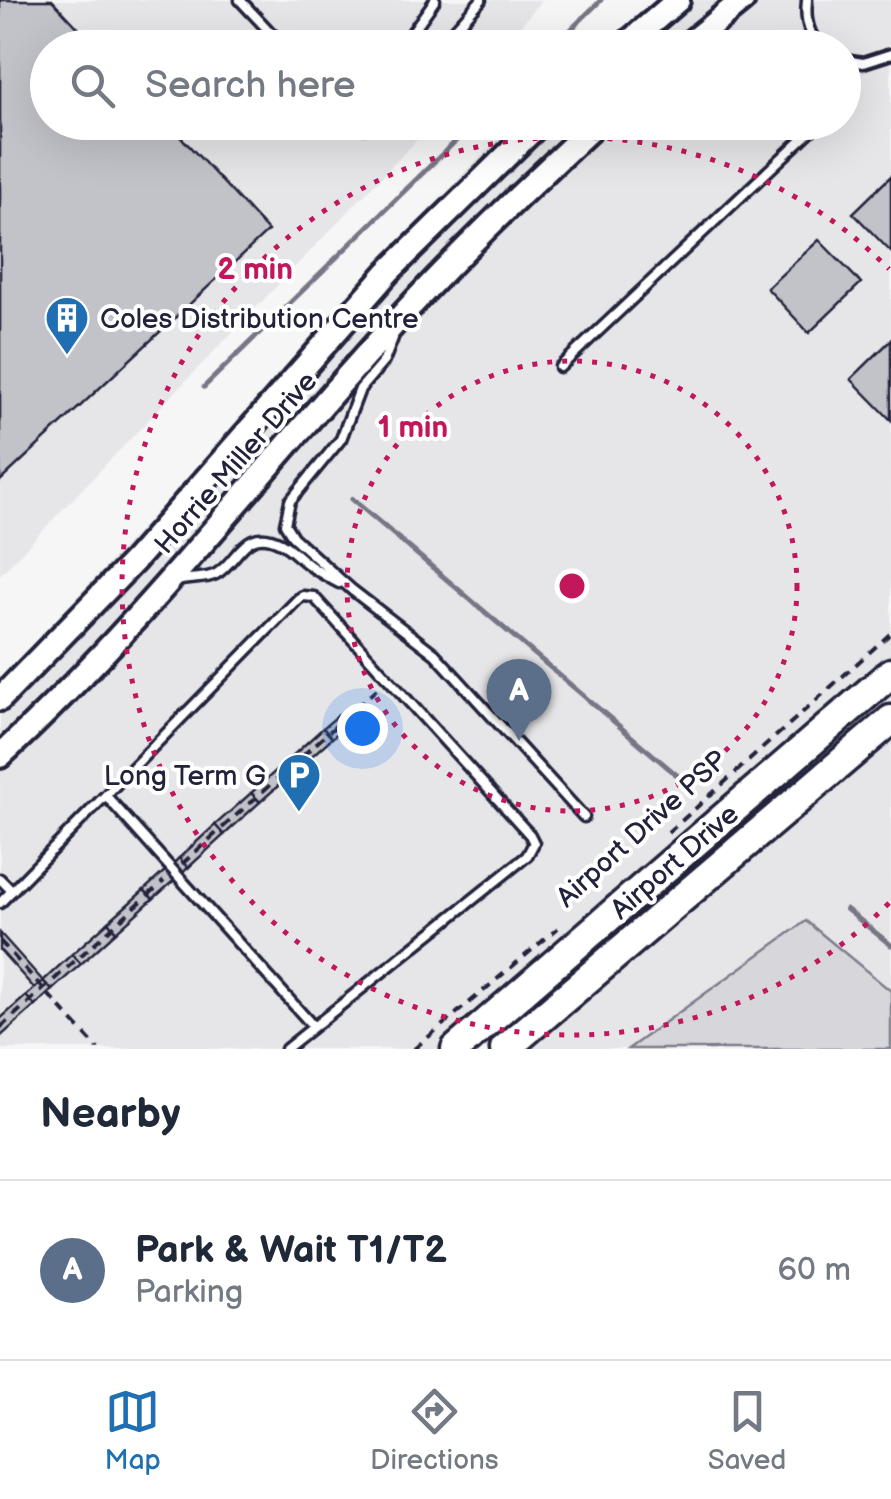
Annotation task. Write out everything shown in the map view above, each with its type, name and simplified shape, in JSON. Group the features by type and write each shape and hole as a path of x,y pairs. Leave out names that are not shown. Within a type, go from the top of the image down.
{"highway":[{"name":"Airport Drive","path":"456,1049 891,672"},
{"name":"Airport Drive","path":"505,1049 891,720"}],"main road":[{"path":"643,30 678,0"},
{"path":"706,30 743,0"},
{"name":"Horrie Miller Drive","path":"0,700 134,561 388,272 524,140"},
{"name":"Horrie Miller Drive","path":"8,749 165,588 402,316 579,140"}],"lane":[{"path":"240,0 268,30"},
{"path":"414,30 435,0"},
{"path":"454,30 481,0"},
{"path":"808,0 805,14 810,30"},
{"path":"861,64 891,54"},
{"path":"560,366 801,140"},
{"path":"272,539 283,534 290,500 348,428 360,390 384,361 402,316"},
{"path":"285,524 293,537 352,590 434,654 584,818"},
{"path":"165,588 180,580 212,576 248,542 259,538 284,544 313,568 352,590"},
{"path":"0,903 304,596 320,602 530,834 533,848 528,856 286,1049"},
{"path":"0,767 8,749"},
{"path":"107,797 310,1028"},
{"path":"0,878 12,892"},
{"path":"297,1049 310,1028"}],"path":[{"name":"Airport Drive PSP","path":"664,836 891,632"},
{"path":"0,1028 389,678"},
{"name":"Airport Drive PSP","path":"414,1049 536,943 565,924"},
{"path":"0,941 98,1049"}],"shaded area":[{"path":"0,0 542,0 517,30 30,30 30,140 417,140 0,575"},
{"path":"655,0 891,0 891,1049 0,1049 0,680 189,477 317,329 471,166 499,140 861,140 861,30 619,30"},
{"path":"806,921 891,991 891,1049 628,1049"}],"building":[{"name":"Coles Distribution Centre","path":"0,0 52,0 80,30 30,30 30,140 184,140 268,231 0,481"},
{"path":"891,176 891,252 853,213"},
{"path":"819,240 861,283 809,333 767,288"},
{"path":"891,340 891,420 851,379"},
{"path":"343,711 352,720 332,738 323,728"},
{"path":"323,728 332,738 296,770 288,760"},
{"path":"288,760 296,770 260,802 251,793"},
{"path":"251,793 260,802 224,835 215,825"},
{"path":"215,825 224,835 188,868 179,858"},
{"path":"179,858 188,868 153,899 144,890"},
{"path":"144,890 153,899 116,932 108,922"},
{"path":"108,922 116,932 81,964 72,954"},
{"path":"0,933 43,981 34,988 0,950"},
{"path":"72,954 81,964 52,990 43,981"},
{"path":"43,981 52,990 35,1006 26,996"},
{"path":"26,996 35,1006 0,1037 0,1019"}],"waterway":[{"path":"570,30 601,0"},
{"path":"204,387 457,140"},
{"path":"352,499 685,782"},
{"path":"846,909 891,945"}],"place":[{"name":"Coles Distribution Centre","path":"67,356"},
{"name":"Park & Wait T1/T2","path":"519,741"},
{"name":"Long Term G","path":"299,813"}]}
